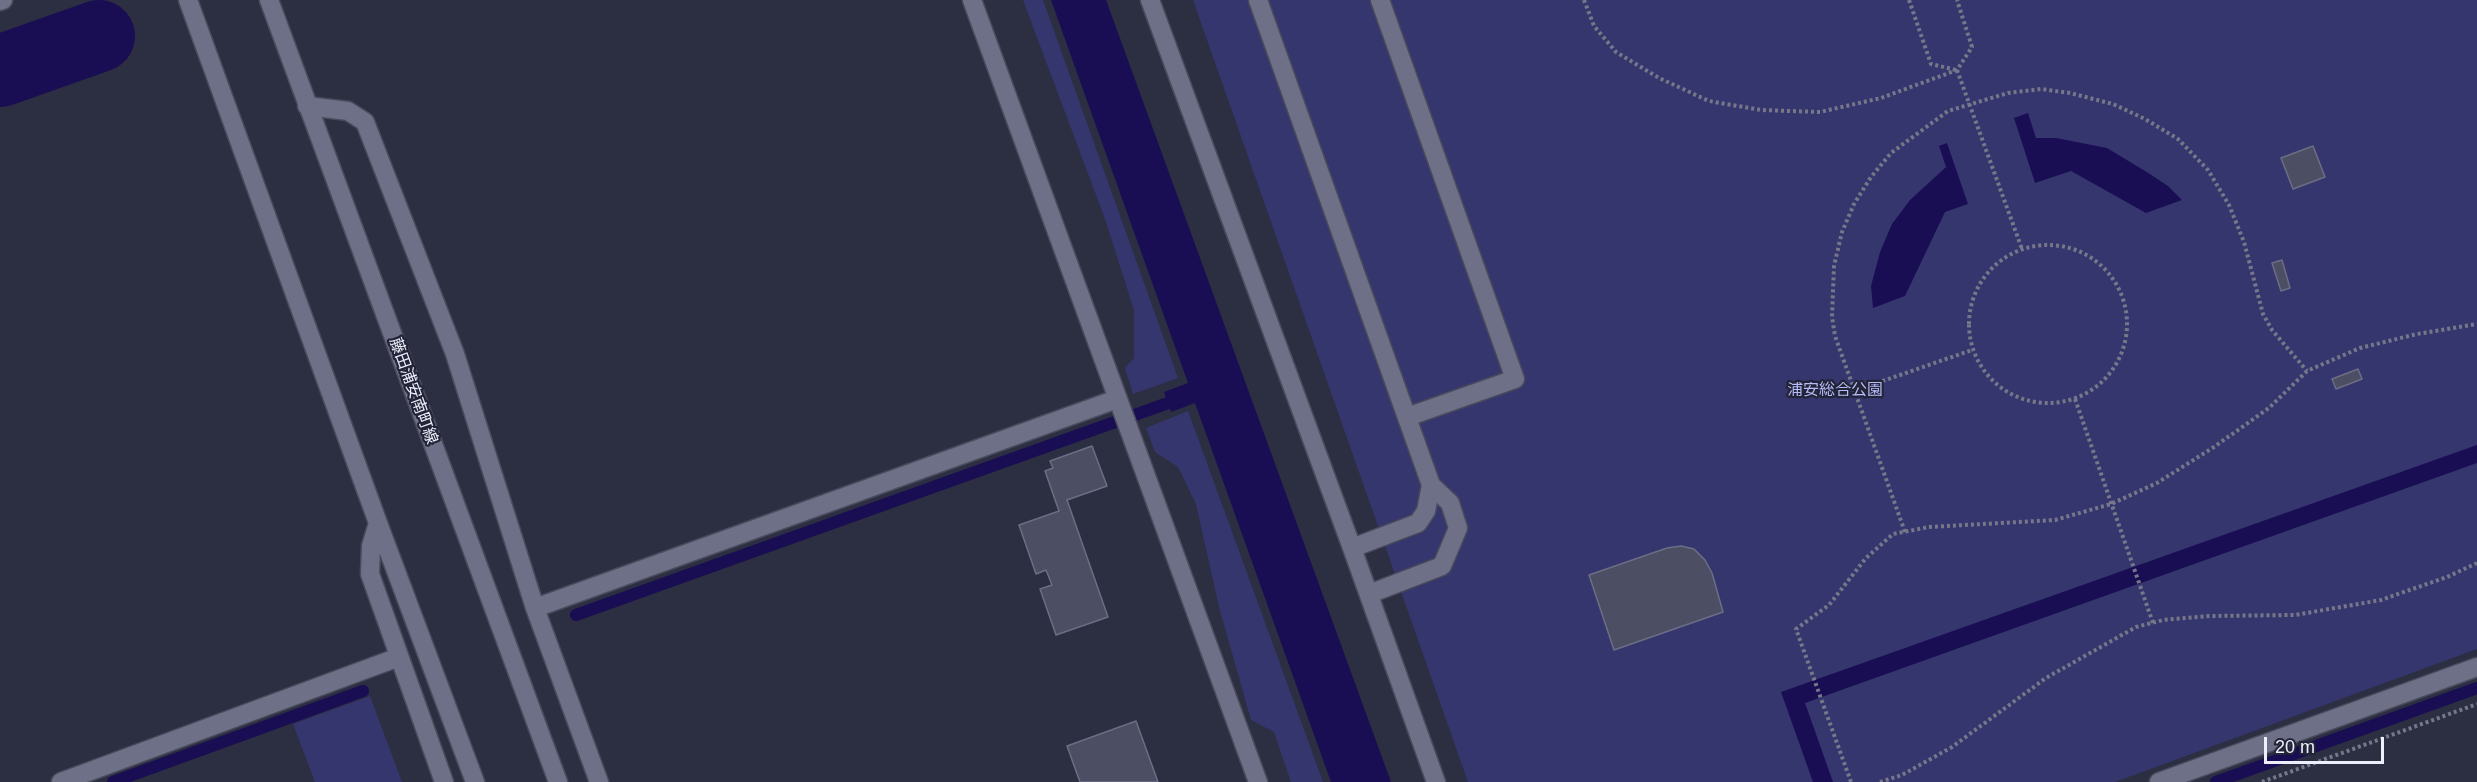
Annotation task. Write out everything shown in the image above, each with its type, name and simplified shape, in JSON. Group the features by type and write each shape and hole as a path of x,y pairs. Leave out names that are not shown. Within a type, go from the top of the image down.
{"street":[{"path":"188,0 378,523 475,782"},
{"name":"藤田浦安南町線","path":"269,0 558,782"},
{"path":"972,0 1258,782"},
{"path":"1150,0 1436,782"},
{"path":"1258,0 1431,485 1450,503 1458,528 1442,566 1369,594"},
{"path":"1380,0 1515,379 1407,417"},
{"path":"307,106 348,111 365,122 455,354 535,608 599,782"},
{"path":"535,608 1119,405"},
{"path":"1352,548 1418,523 1426,512 1431,485"},
{"path":"378,523 371,546 370,574 444,782"},
{"path":"61,782 399,657"},
{"path":"2159,782 2477,667"}],"path":[{"path":"1584,0 1594,26 1616,52 1659,78 1709,101 1761,110 1820,112 1881,98 1957,70 1972,47 1957,0"},
{"path":"1909,0 1931,64 1957,70"},
{"path":"1957,70 2022,249"},
{"path":"1905,532 1835,336 1832,317 1834,266 1842,232 1854,204 1871,177 1892,153 1947,111 2008,93 2041,89 2070,93 2113,104 2145,119 2178,139 2208,170 2229,205 2244,242 2264,314 2272,330 2307,371"},
{"path":"2049,245 2076,250 2100,264 2117,286 2126,312 2126,340 2116,365 2098,386 2074,399 2050,404 2025,400 2002,390 1984,373 1972,350 1969,326 1975,293 1983,278 2000,261 2022,249 2049,245"},
{"path":"1851,782 1796,629 1829,606 1866,558 1893,534 1929,527 2055,520 2111,504 2157,483 2214,447 2269,408 2307,371 2360,348 2417,334 2477,324"},
{"path":"1854,391 1972,350"},
{"path":"2074,399 2153,623"},
{"path":"1880,782 1902,775 1952,747 2046,678 2136,627 2209,616 2295,615 2381,600 2447,578 2477,563"},
{"path":"2262,782 2477,704"}],"green space":[{"path":"1023,0 1043,0 1178,378 1133,394 1125,368 1134,358 1134,310 1105,219"},
{"name":"浦安総合公園","path":"1193,0 2477,0 2477,649 2115,782 1468,782"},
{"path":"1188,411 1323,782 1291,782 1274,732 1251,720 1219,607 1196,504 1178,467 1155,452 1146,428"},
{"path":"370,696 402,782 315,782 293,724"}],"shaded area":[{"path":"1051,0 1106,0 1391,782 1331,782 1195,403 1171,412 1164,392 1188,383"},
{"path":"2028,113 2036,138 2056,138 2107,148 2168,186 2182,200 2146,213 2071,171 2035,183 2014,118"},
{"path":"1947,143 1968,204 1945,212 1905,296 1873,308 1871,286 1880,252 1892,224 1910,200 1946,167 1939,146"},
{"path":"2477,445 2477,463 1805,703 1833,782 1813,782 1781,692"}],"building":[{"path":"2313,146 2325,177 2293,189 2281,158"},
{"path":"2282,260 2290,288 2281,291 2272,263"},
{"path":"2358,369 2362,379 2336,389 2332,379"},
{"path":"1092,446 1107,486 1067,500 1108,617 1056,635 1040,589 1052,585 1046,570 1036,574 1019,525 1059,511 1045,471 1053,468 1050,461"},
{"path":"1681,546 1694,549 1705,560 1712,573 1723,612 1614,650 1589,575 1667,548"},
{"path":"1136,721 1158,782 1080,782 1067,746"}],"waterway":[{"path":"0,71 99,36"},
{"path":"576,615 1182,398"},
{"path":"2216,782 2477,688"},
{"path":"113,782 363,691"}]}
